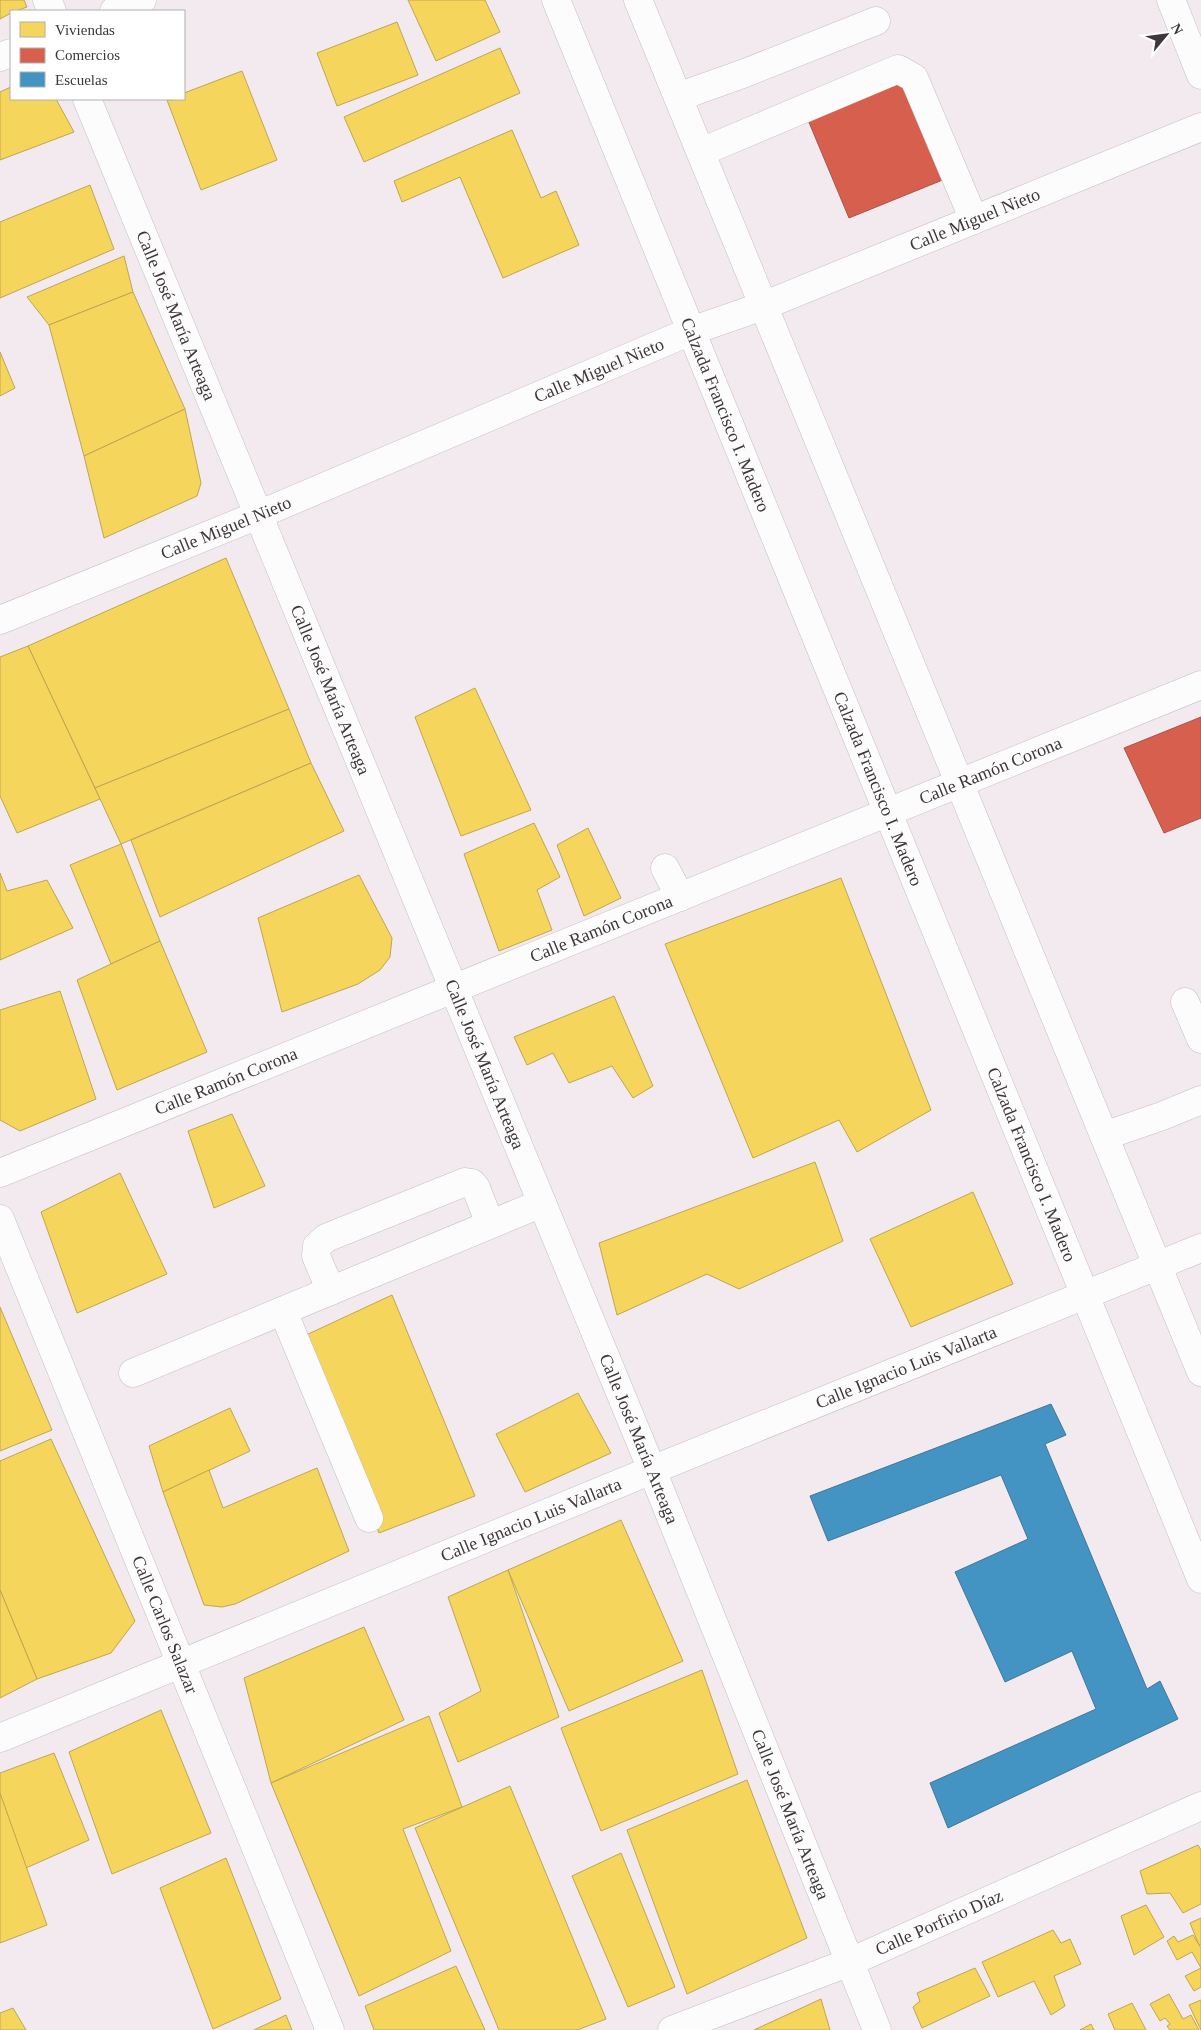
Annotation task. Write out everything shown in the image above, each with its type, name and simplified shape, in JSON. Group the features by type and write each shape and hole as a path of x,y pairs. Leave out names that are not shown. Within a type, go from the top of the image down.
{"street":[{"path":"117,10 142,0"},
{"name":"Calzada Francisco I. Madero","path":"556,0 1201,1579"},
{"path":"638,0 1201,1372"},
{"path":"1171,0 1201,75"},
{"path":"678,97 746,73 876,22"},
{"path":"701,152 898,69 914,78 974,220"},
{"name":"Calle José María Arteaga","path":"87,100 652,1470 878,2030"},
{"name":"Calle Miguel Nieto","path":"0,620 258,515 691,331 764,306 1201,127"},
{"name":"Calle Ramón Corona","path":"0,1173 1201,685"},
{"path":"665,868 680,897"},
{"path":"1185,1002 1201,1039"},
{"path":"1104,1136 1201,1100"},
{"path":"331,1291 316,1256 317,1246 326,1238 465,1182 472,1183 476,1188 490,1224"},
{"path":"133,1373 542,1203"},
{"name":"Calle Carlos Salazar","path":"0,1219 183,1664 330,2030"},
{"name":"Calle Ignacio Luis Vallarta","path":"0,1738 652,1470 1201,1248"},
{"path":"283,1310 370,1518"},
{"name":"Calle Porfirio Díaz","path":"672,2030 850,1962 1201,1806"}],"building: Viviendas":[{"path":"0,0 24,0 27,7 19,10 10,10 10,14 0,19"},
{"path":"408,0 485,0 500,32 436,61"},
{"path":"397,22 418,75 337,106 317,53"},
{"path":"500,48 520,93 364,162 344,117"},
{"path":"242,71 277,160 201,190 167,100 185,100 185,93"},
{"path":"10,87 10,100 57,100 74,132 0,160 0,92"},
{"path":"512,130 541,198 556,191 579,245 503,278 460,177 402,202 394,181"},
{"path":"90,185 114,249 0,298 0,222"},
{"path":"124,256 133,292 49,325 27,297"},
{"path":"133,292 185,409 84,456 49,325"},
{"path":"0,352 15,388 0,396"},
{"path":"185,409 201,483 197,496 104,538 84,456"},
{"path":"226,558 289,709 95,788 28,646"},
{"path":"28,646 100,799 17,833 0,796 0,657"},
{"path":"475,688 531,810 461,836 415,717"},
{"path":"289,709 311,763 121,844 95,788"},
{"path":"311,763 344,831 160,917 131,840"},
{"path":"534,823 560,877 537,890 552,930 499,951 464,854"},
{"path":"588,828 621,898 584,916 557,845"},
{"path":"121,844 160,941 111,964 70,865"},
{"path":"0,873 7,891 47,880 73,928 0,960"},
{"path":"359,875 392,938 390,957 380,970 358,984 282,1012 258,918"},
{"path":"841,878 931,1110 857,1152 839,1120 753,1158 665,944"},
{"path":"160,941 207,1052 117,1090 77,980"},
{"path":"60,991 96,1099 20,1131 0,1120 0,1010"},
{"path":"614,996 653,1086 633,1098 612,1066 569,1083 553,1053 527,1065 514,1037"},
{"path":"232,1114 265,1186 214,1208 188,1131"},
{"path":"815,1162 843,1241 739,1289 707,1274 617,1315 599,1243"},
{"path":"120,1173 167,1274 77,1313 41,1212"},
{"path":"973,1192 1013,1284 911,1327 870,1239"},
{"path":"392,1295 475,1496 379,1533 304,1336"},
{"path":"0,1307 52,1430 0,1451"},
{"path":"578,1393 611,1453 525,1492 496,1434"},
{"path":"230,1408 250,1451 163,1492 149,1446"},
{"path":"51,1439 135,1621 111,1653 37,1679 0,1590 0,1461"},
{"path":"317,1468 349,1551 235,1604 222,1607 204,1605 163,1492 209,1470 223,1508"},
{"path":"621,1520 683,1661 569,1711 508,1570"},
{"path":"508,1570 559,1717 458,1762 439,1713 481,1691 448,1597"},
{"path":"0,1590 37,1679 0,1698"},
{"path":"364,1627 404,1720 271,1783 244,1678"},
{"path":"702,1670 738,1774 601,1831 561,1728"},
{"path":"161,1710 211,1833 112,1874 69,1752"},
{"path":"429,1716 462,1807 403,1829 451,1951 359,1996 271,1783"},
{"path":"54,1753 89,1840 26,1868 0,1794 0,1773"},
{"path":"747,1780 807,1938 687,1994 627,1830"},
{"path":"510,1786 606,2019 577,2030 499,2030 415,1828"},
{"path":"0,1793 47,1925 0,1943"},
{"path":"1198,1845 1201,1850 1201,1904 1183,1913 1170,1893 1147,1894 1140,1871"},
{"path":"621,1853 675,1987 628,2007 572,1876"},
{"path":"226,1858 281,1999 213,2029 160,1888"},
{"path":"1146,1905 1164,1937 1134,1955 1121,1916"},
{"path":"1201,1918 1201,1945 1199,1945 1190,1923"},
{"path":"1053,1930 1061,1943 1070,1939 1081,1964 1054,1976 1065,2006 1051,2015 1034,1981 998,1997 982,1962"},
{"path":"1193,1935 1201,1948 1201,1968 1192,1952 1177,1960 1167,1941 1174,1936 1178,1942"},
{"path":"456,1966 485,2030 374,2030 365,2006"},
{"path":"975,1968 990,1996 922,2028 913,2007 920,2001 917,1993"},
{"path":"1201,1968 1201,1987 1194,1991 1185,1976"},
{"path":"1169,1994 1183,2019 1191,2015 1199,2030 1170,2030 1167,2026 1170,2024 1165,2018 1160,2021 1150,2004"},
{"path":"821,1999 830,2030 754,2030"},
{"path":"1201,2000 1201,2030 1189,2005"},
{"path":"1132,2003 1146,2030 1115,2030 1108,2014"},
{"path":"13,2008 26,2030 0,2030 0,2013"},
{"path":"286,2015 292,2030 254,2030"},
{"path":"1091,2024 1094,2030 1080,2030"}],"building: Comercios":[{"path":"903,80 945,179 849,218 808,120"},
{"path":"1201,717 1201,818 1164,833 1124,748"}],"building: Escuelas":[{"path":"1051,1404 1066,1435 1045,1444 1147,1689 1160,1681 1178,1719 948,1828 930,1783 1096,1709 1072,1651 1005,1682 955,1572 1028,1539 1001,1475 828,1541 810,1496"}]}
